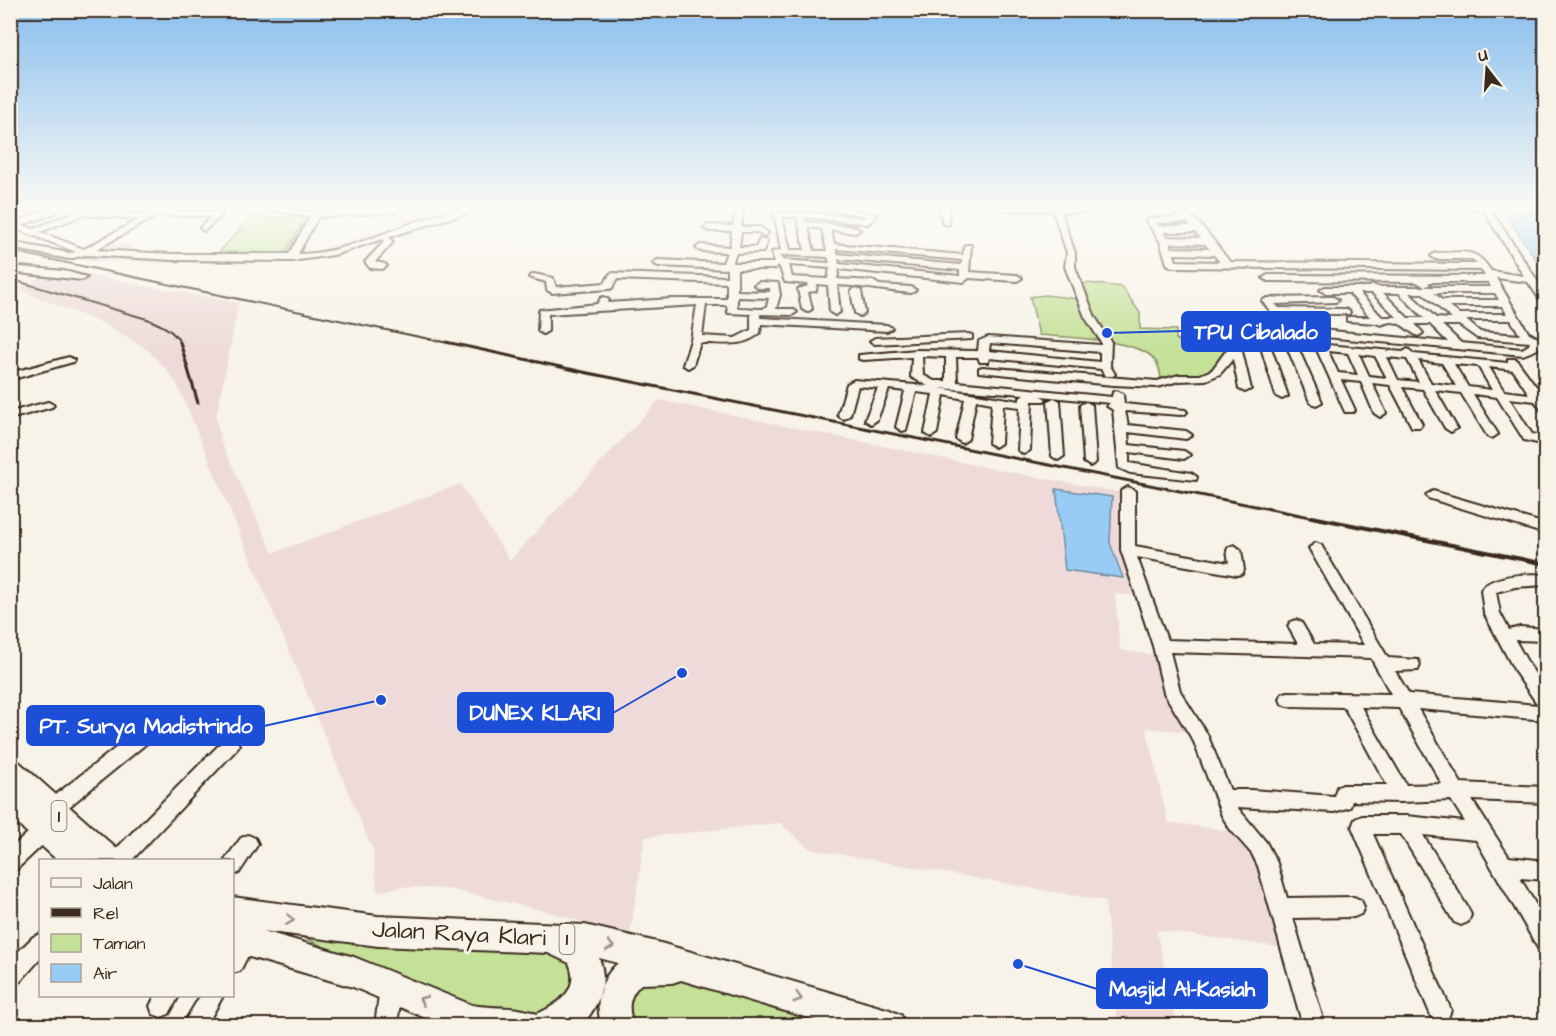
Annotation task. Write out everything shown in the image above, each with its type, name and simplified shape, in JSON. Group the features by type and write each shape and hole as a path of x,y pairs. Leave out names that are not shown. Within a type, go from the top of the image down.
{"highway":[{"name":"1","path":"10,770 75,859"},
{"name":"1","path":"10,799 48,820 105,859"},
{"name":"Jalan Raya Klari","path":"234,912 378,931 585,940 702,969 890,1026"},
{"path":"472,934 567,945 580,952 588,969 588,984 580,1003 565,1019 546,1026"},
{"path":"237,947 354,972 485,1023 528,1026"},
{"path":"618,1026 613,1015 613,998 622,982 636,970 653,967 702,969"}],"street":[{"path":"116,255 292,258 318,255"},
{"path":"376,255 370,262 373,266 382,266"},
{"path":"732,255 729,266 733,312 887,328"},
{"path":"777,255 778,264 788,280 832,282 870,291"},
{"path":"658,263 729,266 778,264 817,255"},
{"path":"832,255 835,312"},
{"path":"848,255 961,279 966,267 967,255"},
{"path":"862,255 966,267 1017,278"},
{"path":"1071,255 1070,267 1090,317 1106,342 1105,366 1120,404 1124,448 1122,464 1124,467 1191,477"},
{"path":"1171,255 1172,264 1351,266 1488,273 1530,279"},
{"path":"1220,255 1227,264"},
{"path":"1515,255 1545,302"},
{"path":"1435,256 1476,257 1499,290 1524,334 1541,340"},
{"path":"1256,265 1284,299"},
{"path":"1351,266 1418,333"},
{"path":"10,269 48,274 59,272 82,277"},
{"path":"1268,278 1419,279 1488,273"},
{"path":"602,306 613,276 731,280"},
{"path":"534,278 550,280 552,290 609,286"},
{"path":"1290,278 1308,300"},
{"path":"1315,279 1368,337"},
{"path":"1419,279 1441,303 1492,348"},
{"path":"807,309 803,289 813,289 812,281"},
{"path":"856,287 873,284 876,288 911,290"},
{"path":"696,340 742,341 749,338 756,331 759,315 772,307 775,295 775,285 759,285"},
{"path":"856,287 860,313"},
{"path":"1325,290 1499,290"},
{"path":"1352,291 1381,322"},
{"path":"1402,291 1458,346"},
{"path":"543,331 543,312 545,310 702,302 775,295"},
{"path":"1333,300 1267,301 1274,310 1279,311 1348,316 1381,322 1515,317"},
{"path":"688,365 696,340 702,302"},
{"path":"1441,303 1507,303"},
{"path":"759,315 792,312"},
{"path":"1316,402 1286,332 1289,330 1528,351 1541,340"},
{"path":"1477,335 1541,340"},
{"path":"875,342 968,337"},
{"path":"905,340 913,353 918,379 932,384 983,387 1025,398 1086,405 1120,404"},
{"path":"983,387 982,343 998,340 1107,349"},
{"path":"983,370 1157,384 1179,378 1202,378 1215,372 1236,348 1236,344 1242,340 1517,367"},
{"path":"1402,340 1451,428"},
{"path":"1264,342 1282,396"},
{"path":"1236,348 1245,389"},
{"path":"1321,348 1349,410"},
{"path":"1352,350 1380,413"},
{"path":"1504,350 1545,409"},
{"path":"863,357 913,353 984,354 1105,366"},
{"path":"951,353 952,385"},
{"path":"1379,353 1416,424"},
{"path":"10,377 69,360"},
{"path":"1446,360 1492,434"},
{"path":"1481,363 1528,437 1545,441"},
{"path":"1334,375 1538,398"},
{"path":"844,415 853,384 858,382 998,400 1025,398 1120,404 1181,412"},
{"path":"871,420 884,386"},
{"path":"902,427 911,388"},
{"path":"931,433 939,391"},
{"path":"962,439 970,396"},
{"path":"1024,450 1025,398"},
{"path":"995,443 998,400"},
{"path":"1054,401 1058,456"},
{"path":"10,416 48,405"},
{"path":"1086,405 1090,462"},
{"path":"1122,428 1186,435"},
{"path":"1124,448 1184,456"},
{"path":"1128,491 1128,550 1161,646 1172,693 1201,739 1237,823 1259,848 1267,862 1314,1026"},
{"path":"1433,495 1545,529"},
{"path":"1316,548 1456,791 1503,866 1545,943"},
{"path":"1128,550 1237,570 1234,550"},
{"path":"1545,580 1501,584 1492,586 1488,590 1492,613 1545,703"},
{"path":"1296,626 1310,651"},
{"path":"1506,638 1512,633 1545,634"},
{"path":"1161,646 1310,651 1379,658 1412,665"},
{"path":"1288,699 1406,701 1545,713"},
{"path":"1348,699 1401,794"},
{"path":"10,862 48,820 141,738"},
{"path":"121,859 230,745"},
{"path":"1226,799 1251,798 1334,804 1343,801 1343,793 1401,794 1456,791 1545,795"},
{"path":"1440,1010 1361,827 1362,825 1406,825 1481,832"},
{"path":"1406,825 1461,915"},
{"path":"234,863 248,844"},
{"path":"1503,866 1545,871"},
{"path":"1281,908 1354,907"},
{"path":"10,976 39,945"},
{"path":"386,1026 391,987"},
{"path":"193,1026 211,997"}],"shaded area":[{"path":"80,255 332,255 283,264 97,262 74,258"},
{"path":"57,269 239,303 216,417 220,440 273,553 460,484 510,560 659,400 1009,472 1119,492 1123,550 1137,596 1115,594 1120,650 1157,656 1191,732 1146,728 1168,822 1237,832 1255,852 1286,948 1156,930 1177,1025 1144,1025 1117,1019 1105,901 810,849 780,823 645,837 630,935 540,910 449,889 401,887 377,892 373,851 178,386 149,351 135,342 102,323 17,289"}],"green space":[{"path":"1088,283 1122,287 1140,313 1140,329 1176,330 1176,339 1180,342 1224,347 1228,353 1201,375 1161,379 1160,370 1153,358 1132,347 1100,340 1039,335 1030,297 1045,295 1079,299 1075,285"},
{"path":"296,934 570,955 581,967 555,1016 484,1010 396,980"},
{"path":"649,971 850,1025 629,1025 628,985"}],"water":[{"path":"1533,255 1545,255 1545,273"},
{"path":"1056,489 1112,497 1110,543 1123,578 1065,570"}],"railway":[{"path":"31,255 453,344"},
{"path":"10,279 147,319 170,331 180,343"},
{"path":"446,342 588,373 1320,519"},
{"path":"180,343 198,403"},
{"path":"1312,517 1546,564"}],"place":[{"name":"TPU Cibalado","path":"1107,333"},
{"name":"DUNEX KLARI","path":"682,673"},
{"name":"PT. Surya Madistrindo","path":"381,700"},
{"name":"Masjid Al-Kasiah","path":"1018,964"}]}
